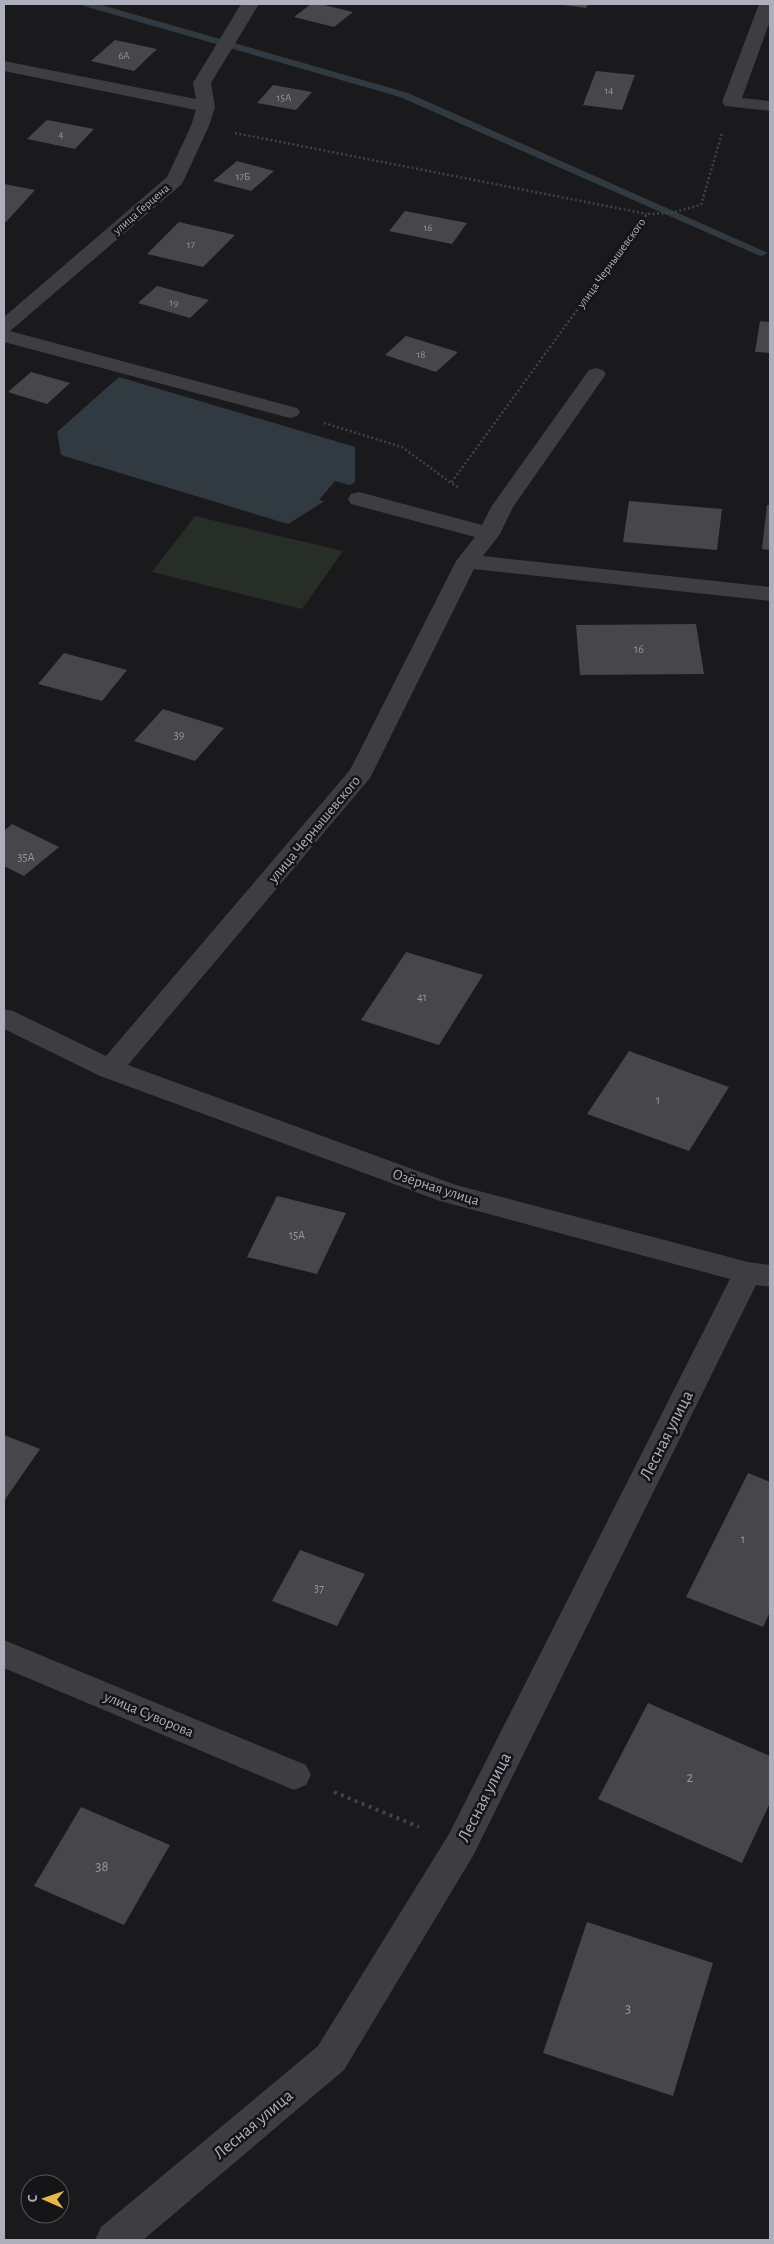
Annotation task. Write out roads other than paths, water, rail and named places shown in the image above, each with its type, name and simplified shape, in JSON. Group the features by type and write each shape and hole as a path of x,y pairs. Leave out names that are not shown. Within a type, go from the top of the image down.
{"street":[{"name":"улица Герцена","path":"4,327 174,180 200,126 206,108 202,83 250,4"},
{"path":"768,4 731,102 770,106"},
{"path":"4,66 206,108"},
{"path":"4,336 290,412"},
{"name":"улица Чернышевского","path":"110,1068 361,774 467,561 489,534 502,507 596,374"},
{"path":"359,499 489,534"},
{"path":"467,561 770,594"},
{"name":"Озёрная улица","path":"4,1018 110,1068 450,1194 759,1274"},
{"name":"Лесная улица","path":"114,2240 332,2058 461,1845 759,1274"},
{"name":"улица Суворова","path":"4,1654 294,1775"}],"waterway":[{"path":"88,4 404,95 762,253"}]}
